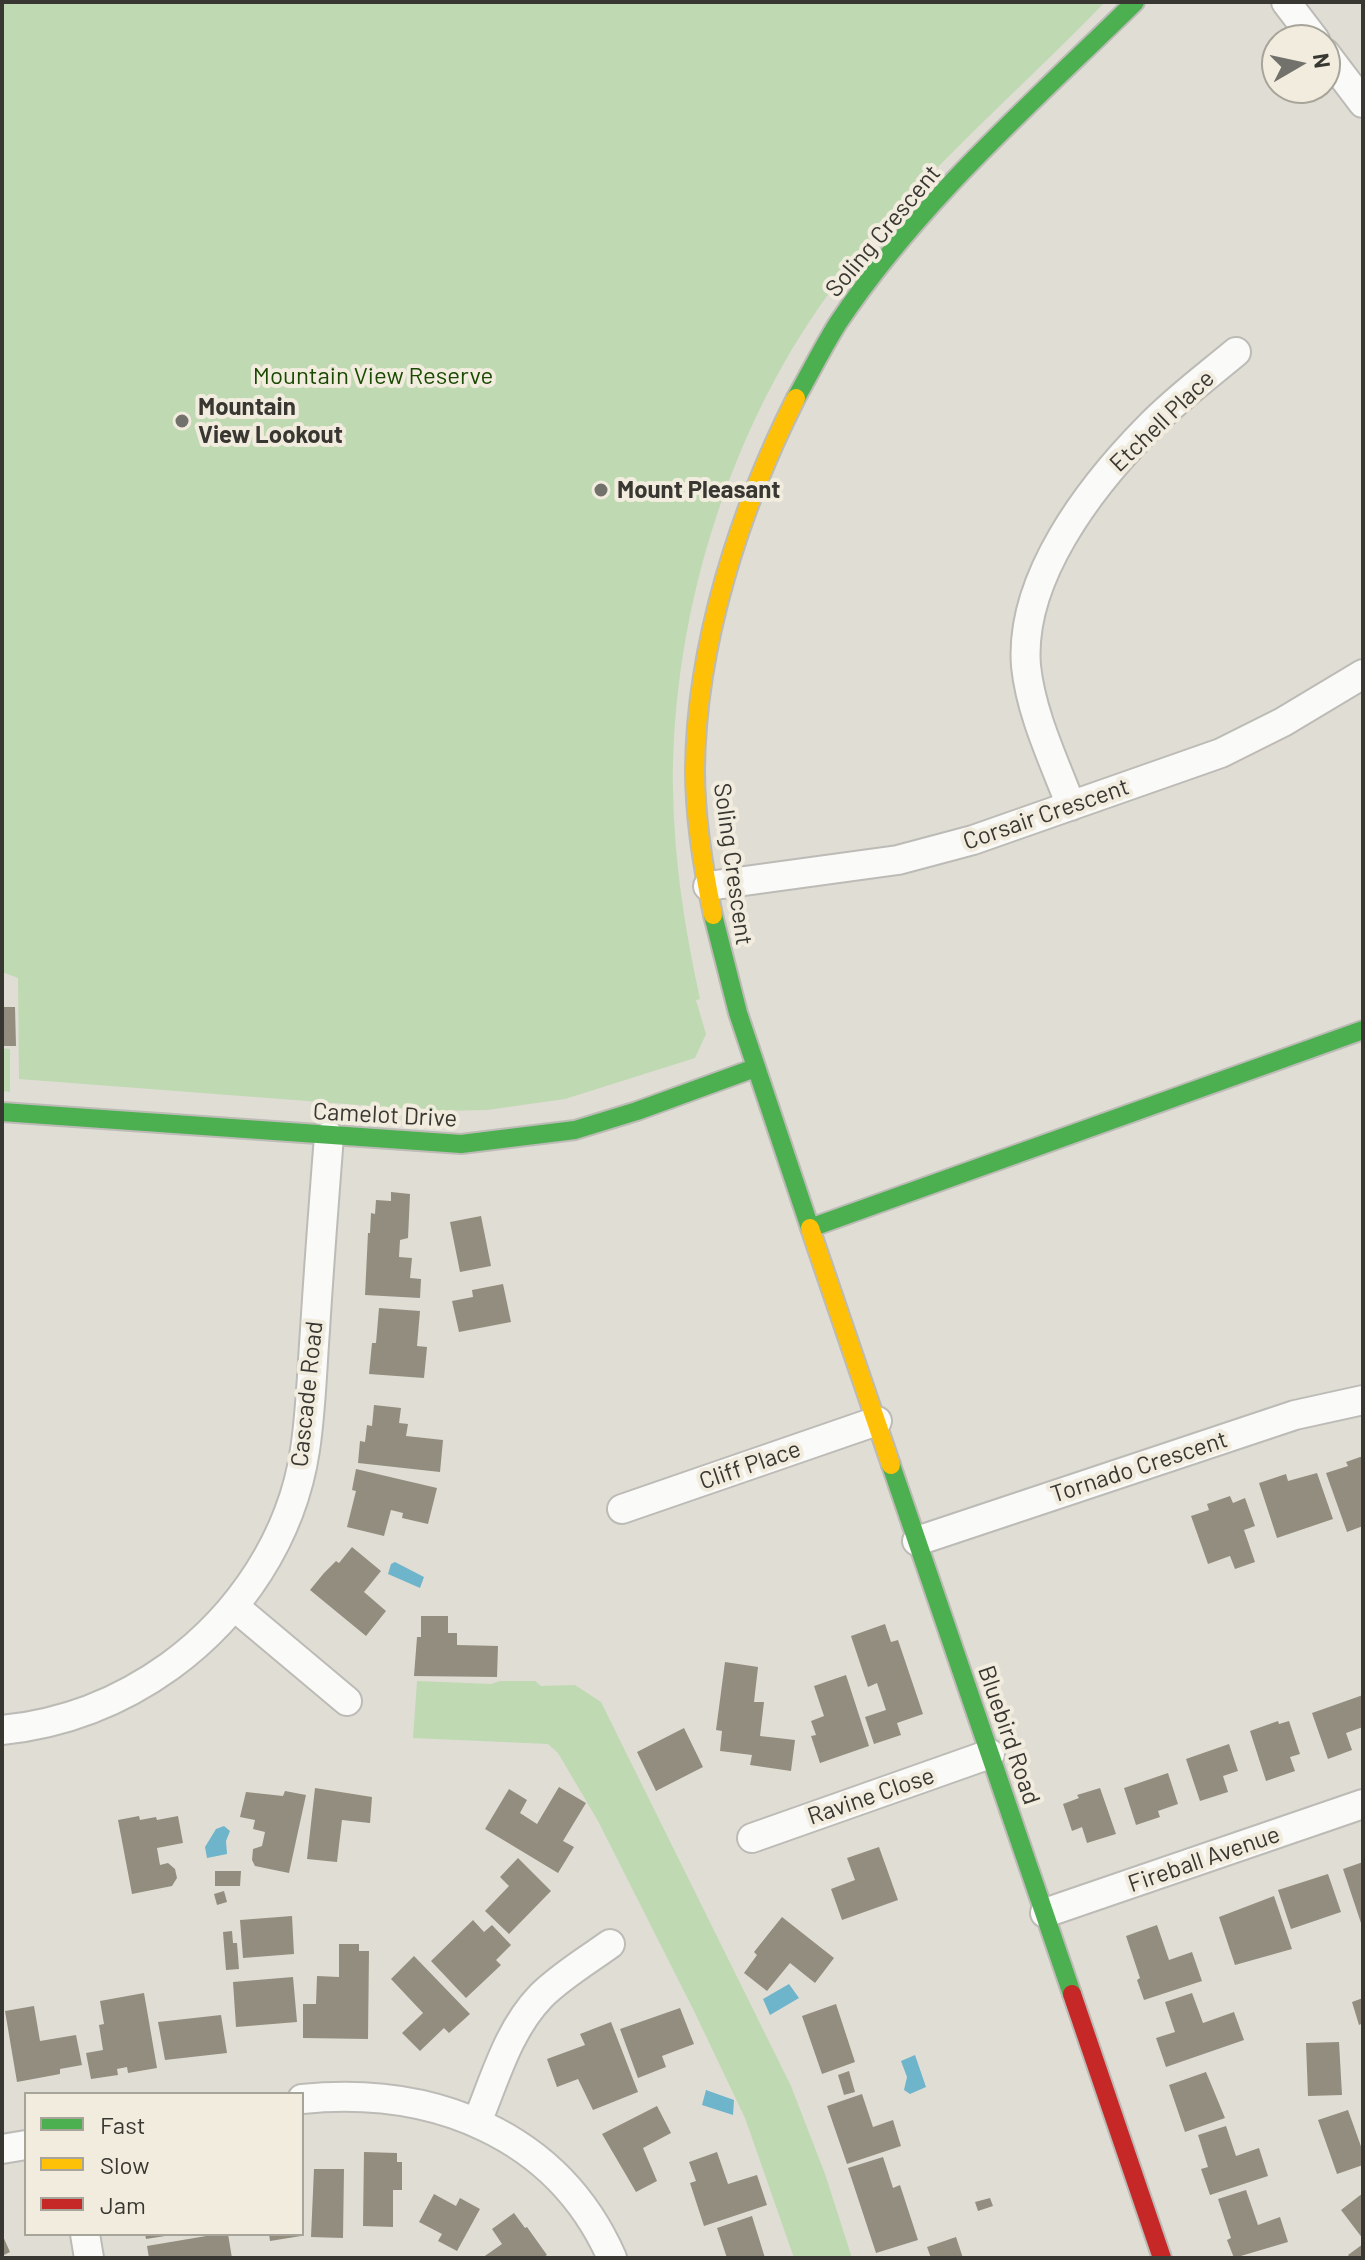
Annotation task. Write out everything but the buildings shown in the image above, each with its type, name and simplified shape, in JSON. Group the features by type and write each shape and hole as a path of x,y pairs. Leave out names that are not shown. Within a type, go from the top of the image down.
{"street":[{"name":"Soling Crescent","path":"810,1228 728,985 708,886 696,789 700,696 720,594 738,529 762,466 795,399 841,320 888,258 959,176 1135,2"},
{"path":"1286,2 1303,24"},
{"path":"1341,74 1363,103"},
{"name":"Etchell Place","path":"1071,806 1033,701 1028,678 1027,637 1037,592 1057,548 1109,472 1149,427 1236,352"},
{"name":"Corsair Crescent","path":"708,886 898,860 973,840 1236,747 1363,674"},
{"path":"810,1228 1363,1030"},
{"name":"Camelot Drive","path":"2,1112 461,1144 575,1130 755,1068"},
{"name":"Cascade Road","path":"2,1730 62,1719 121,1696 180,1658 235,1607 257,1573 290,1505 304,1453 329,1136"},
{"name":"Bluebird Road","path":"810,1228 1162,2258"},
{"name":"Tornado Crescent","path":"917,1541 1295,1415 1363,1400"},
{"name":"Cliff Place","path":"622,1509 877,1421"},
{"path":"235,1607 347,1701"},
{"name":"Ravine Close","path":"752,1838 990,1754"},
{"name":"Fireball Avenue","path":"1045,1913 1363,1804"},
{"path":"477,2122 508,2046 526,2015 544,1993 610,1944"},
{"path":"304,2099 373,2097 423,2104 477,2122 529,2152 567,2187 597,2228 612,2258"},
{"path":"2,2149 24,2145"},
{"path":"85,2236 89,2258"}],"green space":[{"name":"Mountain View Reserve","path":"2,2 1105,2 944,161 853,262 812,318 775,379 744,443 718,511 698,580 684,650 675,720 673,790 678,869 700,999 696,1000 706,1034 695,1058 565,1099 487,1110 438,1111 19,1079 18,978 2,972"},
{"path":"2,1048 10,1049 10,1092 2,1091"},
{"path":"417,1681 491,1684 535,1681 541,1686 575,1685 601,1702 791,2086 825,2174 852,2258 794,2258 745,2118 598,1821 558,1753 548,1744 413,1738"}],"water":[{"path":"395,1562 424,1577 420,1588 388,1574 391,1564"},
{"path":"224,1826 230,1831 226,1841 227,1854 207,1858 205,1847 216,1829"},
{"path":"789,1984 799,1998 770,2015 763,1999"},
{"path":"915,2055 926,2087 910,2094 904,2090 907,2077 901,2061"},
{"path":"706,2090 734,2100 733,2115 702,2105"}],"traffic: fast":[{"path":"796,398 838,323 904,236 978,155 1135,2"},
{"path":"713,915 738,1013 810,1228 1363,1030"},
{"path":"2,1112 461,1144 575,1130 755,1068"},
{"path":"891,1465 1072,1994"}],"traffic: slow":[{"path":"713,915 700,843 695,788 697,722 703,674 725,578 740,531 796,398"},
{"path":"810,1228 891,1465"}],"traffic: jam":[{"path":"1072,1994 1162,2258"}],"place":[{"name":"Mountain View Lookout","path":"182,421"},
{"name":"Mount Pleasant","path":"601,490"}]}
